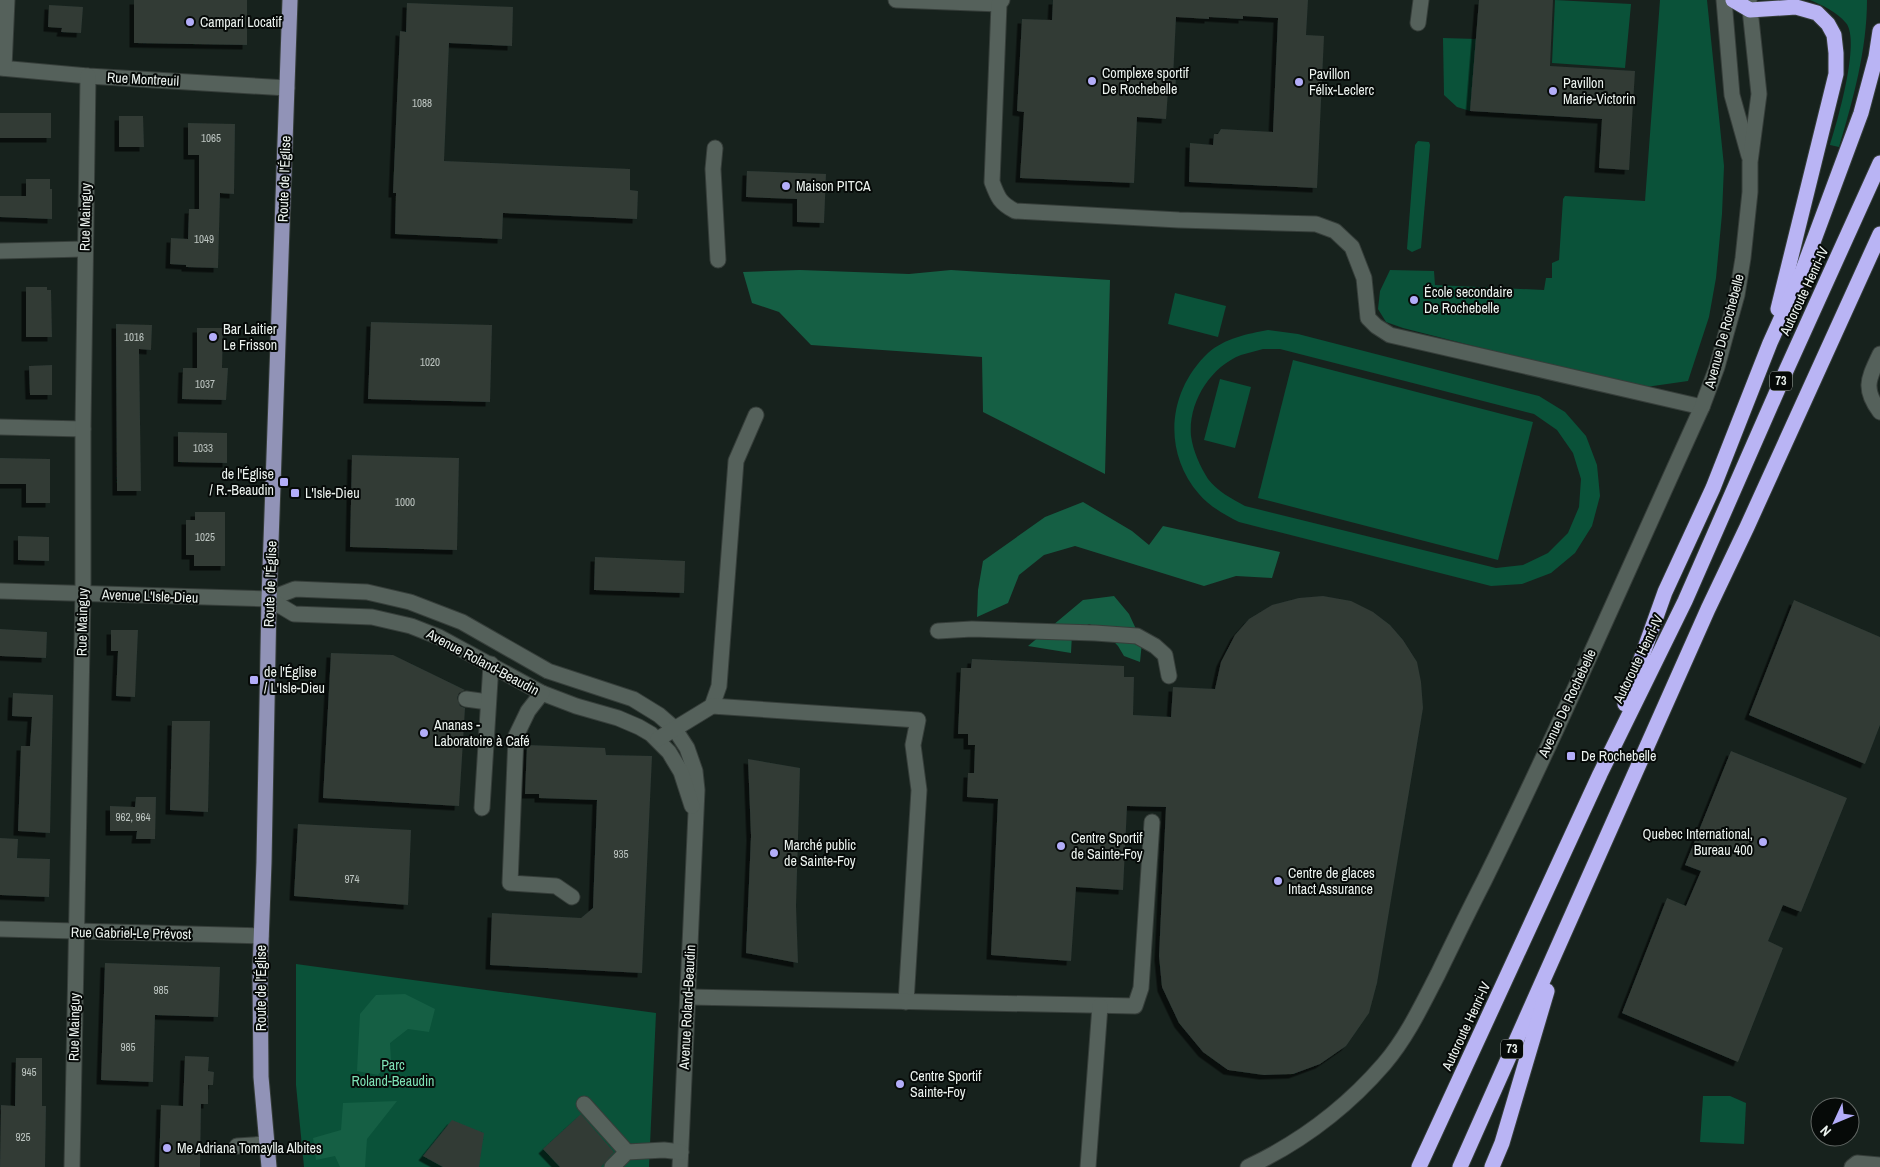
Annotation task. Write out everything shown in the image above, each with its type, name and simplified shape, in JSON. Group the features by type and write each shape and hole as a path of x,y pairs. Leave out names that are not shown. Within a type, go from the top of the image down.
{"highway":[{"path":"1733,0 1749,5 1796,7 1816,14 1828,24 1834,35 1836,53 1836,74 1770,342"},
{"path":"1600,774 1665,592 1713,488 1770,342 1802,272 1861,113 1876,57 1880,31"},
{"name":"Autoroute Henri-IV","path":"1419,1167 1600,774 1685,601 1785,372 1880,163"},
{"name":"73","path":"1460,1167 1708,609 1748,527 1880,234"},
{"path":"1492,1167 1502,1143 1565,932"}],"main road":[{"name":"Route de l'Église","path":"269,1167 260,1077 261,936 269,599 290,0"}],"street":[{"path":"2,68 7,0"},
{"path":"896,0 1000,2 992,182 998,198 1005,206 1015,211 1316,224 1335,231 1352,246 1364,278 1368,318 1390,335 1702,407"},
{"path":"1418,23 1421,0"},
{"name":"Avenue De Rochebelle","path":"1724,0 1732,94 1750,162"},
{"name":"Avenue De Rochebelle","path":"1248,1167 1293,1142 1335,1114 1386,1062 1408,1031 1515,817 1702,407 1717,367 1737,295 1743,258 1750,192 1750,162 1759,94 1749,5"},
{"name":"Rue Montreuil","path":"2,68 88,76 287,88"},
{"name":"Rue Mainguy","path":"72,1167 83,594 83,429 88,76"},
{"path":"715,148 713,169 718,260"},
{"path":"0,251 85,250"},
{"path":"1880,354 1868,381 1873,403 1880,412"},
{"path":"712,706 719,686 736,461 756,415"},
{"path":"0,427 83,429"},
{"name":"Avenue Roland-Beaudin","path":"269,599 295,589 367,592 410,602 462,622 548,671 633,699 659,715 674,728 687,748 695,771 697,790 680,1159"},
{"name":"Avenue L'Isle-Dieu","path":"0,592 269,599"},
{"name":"Avenue Roland-Beaudin","path":"269,599 294,614 372,617 411,626 439,637 542,693 640,727 658,739 670,752 681,772 695,818"},
{"path":"938,631 972,629 1095,632 1137,636 1155,646 1165,655 1168,676"},
{"path":"482,808 491,664"},
{"path":"542,693 528,711 516,736 510,883 556,886 572,897"},
{"path":"466,699 488,702"},
{"path":"658,739 712,706 918,720 913,745 919,790 906,1002"},
{"path":"688,997 1135,1006 1141,988 1152,822"},
{"name":"Rue Gabriel-Le Prévost","path":"0,929 261,936"},
{"path":"1088,1167 1100,1006"},
{"path":"584,1104 627,1152"},
{"path":"236,1146 266,1144"},
{"path":"612,1167 627,1152 664,1150 680,1159"},
{"path":"1852,1167 1857,1163 1880,1165"}],"green space":[{"path":"1555,0 1631,4 1625,68 1552,63"},
{"path":"1660,0 1707,0 1724,166 1716,278 1709,317 1688,381 1639,388 1403,328 1386,322 1378,309 1380,291 1390,270 1434,271 1435,285 1544,290 1546,278 1552,278 1552,263 1559,260 1563,199 1565,196 1645,201"},
{"path":"1810,0 1867,0 1862,56 1839,147 1830,145 1846,82 1851,47 1850,33 1846,23 1838,15"},
{"path":"1443,38 1477,39 1470,111 1457,107 1444,95"},
{"path":"1418,141 1429,142 1430,145 1421,248 1412,252 1407,249 1415,145"},
{"path":"800,270 909,274 951,270 1110,280 1105,474 983,412 982,357 811,345 779,312 752,303 743,272"},
{"path":"1175,293 1226,306 1218,337 1168,324"},
{"path":"1268,330 1298,334 1539,396 1565,412 1586,436 1597,465 1600,496 1592,526 1575,553 1551,573 1522,584 1491,586 1239,522 1212,506 1199,494 1187,477 1179,459 1175,441 1178,403 1185,385 1195,368 1208,353 1229,340","holes":["1263,349 1280,349 1534,414 1557,430 1573,453 1581,479 1579,507 1568,533 1548,553 1523,565 1496,568 1245,506 1230,498 1208,479 1193,447 1191,424 1197,399 1211,377 1230,361 1241,355"]},
{"path":"1293,360 1533,422 1498,560 1258,498"},
{"path":"1220,379 1251,387 1235,448 1204,440"},
{"path":"1083,502 1132,531 1149,545 1163,526 1280,552 1272,578 1236,576 1204,586 1075,546 1044,555 1019,575 1008,603 977,617 978,590 983,561 1045,517"},
{"path":"1114,596 1129,614 1142,642 1140,662 1124,656 1118,646 1102,629 1089,624 1072,634 1071,653 1028,646 1083,600"},
{"name":"Parc Roland-Beaudin","path":"296,964 656,1013 649,1167 304,1167 296,1085"},
{"path":"405,994 435,1009 429,1032 408,1029 390,1043 391,1060 378,1075 357,1071 360,1014 376,995"},
{"path":"1703,1096 1730,1096 1746,1103 1744,1144 1700,1142"},
{"path":"397,1101 367,1139 365,1167 340,1167 335,1156 316,1160 313,1138 341,1130 343,1103"}],"building":[{"name":"Campari Locatif","path":"134,0 247,0 247,45 134,43"},
{"name":"Complexe sportif De Rochebelle","path":"1053,0 1308,0 1306,35 1324,36 1317,188 1189,182 1190,143 1213,145 1214,134 1218,134 1221,129 1273,132 1278,18 1243,16 1243,19 1176,17 1173,78 1176,78 1175,91 1168,91 1166,119 1137,117 1134,183 1020,178 1024,112 1017,111 1022,19 1052,20"},
{"name":"Pavillon Marie-Victorin","path":"1479,0 1553,0 1550,66 1635,71 1629,170 1599,168 1602,119 1470,111"},
{"path":"407,3 513,7 512,46 449,43 444,161 630,169 630,190 638,191 637,219 503,213 502,239 395,234 396,193 393,193 400,31 406,32"},
{"path":"49,5 83,7 81,33 61,32 62,28 48,27"},
{"path":"0,113 51,113 51,138 0,138"},
{"path":"119,116 143,116 144,147 119,147"},
{"path":"188,123 235,124 234,194 220,193 218,268 186,267 186,265 170,264 171,238 188,239 189,209 199,209 199,155 188,155"},
{"name":"Maison PITCA","path":"747,171 826,174 824,223 797,222 797,199 746,197"},
{"path":"26,179 50,179 52,219 0,217 0,196 26,196"},
{"path":"26,287 47,287 47,290 51,290 52,337 26,337"},
{"path":"371,322 492,325 490,402 368,399"},
{"path":"116,324 152,325 151,350 139,349 141,491 117,491"},
{"path":"197,328 223,328 222,368 228,368 226,400 182,399 183,368 197,368"},
{"path":"52,365 52,395 30,395 29,366"},
{"path":"178,432 227,433 227,463 178,462"},
{"path":"352,455 459,458 457,550 350,547"},
{"path":"0,458 50,459 50,503 26,503 26,484 0,484"},
{"path":"195,512 225,512 225,566 194,566 194,555 186,555 186,520 195,520"},
{"path":"18,536 49,537 49,561 18,560"},
{"path":"595,557 685,561 684,593 594,590"},
{"name":"Centre de glaces Intact Assurance","path":"1323,596 1351,601 1373,612 1390,625 1403,640 1417,662 1423,708 1377,983 1369,1013 1346,1046 1320,1064 1293,1074 1264,1075 1228,1070 1203,1052 1179,1023 1162,987 1159,956 1166,807 1127,806 1123,890 1076,887 1071,961 991,955 998,799 967,797 968,773 974,773 975,745 968,745 968,734 958,734 961,668 971,668 972,659 1124,666 1124,677 1134,677 1133,715 1171,717 1173,687 1215,689 1221,662 1235,635 1249,619 1272,605 1299,598"},
{"path":"1794,600 1880,637 1880,725 1865,764 1749,715"},
{"path":"0,629 47,632 46,658 0,656"},
{"path":"111,630 138,630 135,697 116,696 118,651 111,651"},
{"path":"331,653 393,655 465,690 459,693 457,698 460,706 465,708 459,806 323,798"},
{"path":"13,693 53,695 50,833 18,831 21,746 30,746 32,717 12,716"},
{"path":"172,721 210,721 208,812 170,810"},
{"path":"527,745 605,748 606,755 652,756 642,973 490,965 492,913 581,918 593,908 597,800 539,798 539,794 525,794"},
{"path":"1731,751 1847,798 1801,912 1783,905 1768,941 1783,948 1738,1062 1622,1013 1667,898 1686,906 1701,871 1685,865"},
{"name":"Marché public de Sainte-Foy","path":"748,759 800,768 796,906 798,963 746,953 751,836"},
{"path":"136,797 156,797 155,839 136,839 137,831 110,831 110,806 135,807"},
{"path":"298,824 411,830 408,905 294,896"},
{"path":"0,838 18,839 17,858 50,859 49,897 0,895"},
{"path":"105,963 220,967 218,1017 155,1015 153,1082 101,1080"},
{"path":"185,1056 209,1057 208,1071 214,1072 213,1085 208,1085 208,1104 201,1104 200,1167 159,1167 161,1105 183,1106"},
{"path":"16,1058 42,1058 42,1106 46,1106 45,1167 0,1167 1,1105 15,1106"},
{"path":"581,1114 614,1152 601,1167 560,1167 543,1149"},
{"path":"452,1120 484,1133 479,1167 443,1167 423,1156"}],"place":[{"name":"Campari Locatif","path":"190,22"},
{"name":"Complexe sportif De Rochebelle","path":"1092,81"},
{"name":"Pavillon Félix-Leclerc","path":"1299,82"},
{"name":"Pavillon Marie-Victorin","path":"1553,91"},
{"name":"Maison PITCA","path":"786,186"},
{"name":"École secondaire De Rochebelle","path":"1414,300"},
{"name":"Bar Laitier Le Frisson","path":"213,337"},
{"name":"de l'Église / R.-Beaudin","path":"284,482"},
{"name":"L'Isle-Dieu","path":"295,493"},
{"name":"de l'Église / L'Isle-Dieu","path":"254,680"},
{"name":"Ananas - Laboratoire à Café","path":"424,733"},
{"name":"De Rochebelle","path":"1571,756"},
{"name":"Quebec International, Bureau 400","path":"1763,842"},
{"name":"Centre Sportif de Sainte-Foy","path":"1061,846"},
{"name":"Marché public de Sainte-Foy","path":"774,853"},
{"name":"Centre de glaces Intact Assurance","path":"1278,881"},
{"name":"Centre Sportif Sainte-Foy","path":"900,1084"},
{"name":"Me Adriana Tomaylla Albites","path":"167,1148"}]}
